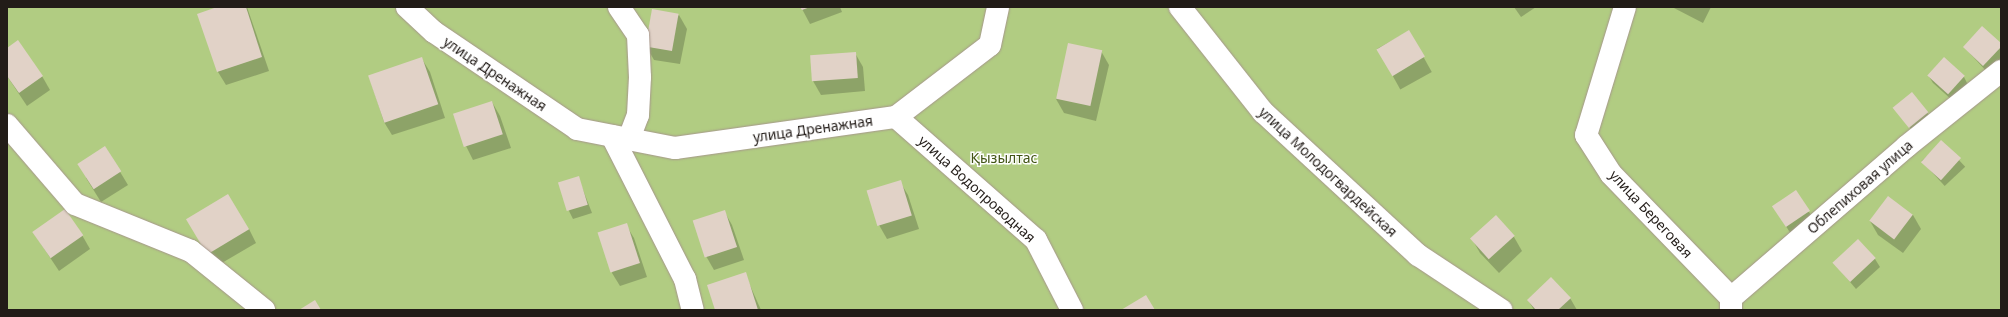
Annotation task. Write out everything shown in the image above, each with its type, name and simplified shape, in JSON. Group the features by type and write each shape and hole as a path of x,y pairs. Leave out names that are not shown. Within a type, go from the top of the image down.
{"street":[{"name":"улица Дренажная","path":"407,7 434,32 577,129 675,148 896,117 990,45 998,7"},
{"path":"619,7 638,35 640,77 638,115 621,138 685,279 693,310"},
{"name":"улица Молодогвардейская","path":"1180,7 1263,112 1418,255 1501,310"},
{"name":"улица Береговая","path":"1625,7 1586,135 1611,174 1731,304"},
{"name":"Облепиховая улица","path":"1731,304 1907,146 2001,71"},
{"name":"улица Водопроводная","path":"896,117 1036,240 1072,310"},
{"path":"7,125 75,204 191,252 264,310"}],"green space":[{"name":"Қызылтас","path":"7,7 2001,7 2001,310 7,310"}],"building":[{"path":"217,7 246,7 262,57 217,72 197,14"},
{"path":"800,7 810,7 802,10"},
{"path":"652,9 679,14 672,51 645,46"},
{"path":"1982,26 2001,43 2001,47 1983,66 1963,47"},
{"path":"1409,30 1425,57 1392,76 1376,50"},
{"path":"18,40 43,76 19,93 7,76 7,48"},
{"path":"1068,43 1102,50 1090,106 1056,99"},
{"path":"856,52 858,78 812,81 810,55"},
{"path":"422,57 438,104 384,123 368,76"},
{"path":"1944,57 1965,76 1948,94 1927,76"},
{"path":"1912,92 1928,112 1909,128 1893,108"},
{"path":"492,101 503,134 464,147 453,114"},
{"path":"1941,140 1961,158 1941,180 1921,162"},
{"path":"105,146 121,171 94,189 77,164"},
{"path":"579,176 588,205 567,211 558,182"},
{"path":"901,180 912,215 877,226 867,191"},
{"path":"1796,190 1810,211 1786,227 1772,206"},
{"path":"228,194 249,229 207,254 186,219"},
{"path":"1888,196 1913,215 1894,239 1869,221"},
{"path":"65,209 83,235 51,258 32,232"},
{"path":"725,210 737,247 705,258 693,221"},
{"path":"1496,215 1515,236 1489,259 1470,238"},
{"path":"627,223 640,263 610,273 598,233"},
{"path":"1858,239 1876,258 1850,282 1832,263"},
{"path":"746,272 758,310 715,310 707,285"},
{"path":"1551,277 1571,298 1558,310 1536,310 1527,300"},
{"path":"1146,295 1155,310 1121,310"},
{"path":"315,300 321,310 299,310"}]}
